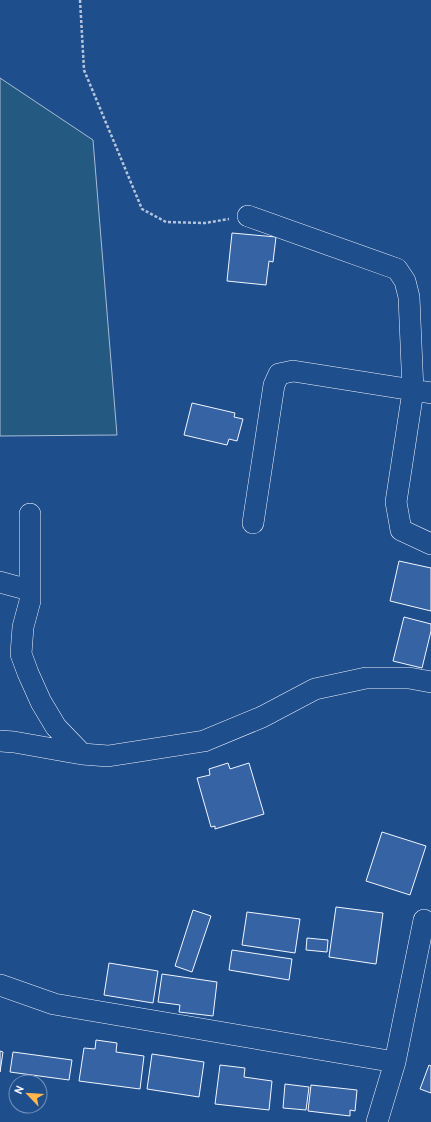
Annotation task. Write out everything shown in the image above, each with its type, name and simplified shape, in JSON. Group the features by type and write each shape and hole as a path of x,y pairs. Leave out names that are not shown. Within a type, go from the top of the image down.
{"street":[{"path":"248,216 397,269 405,281 409,297 422,392 396,502 401,530 431,544"},
{"path":"253,523 274,385 279,374 293,371 422,392"},
{"path":"30,514 30,601 23,627 22,654 28,673 41,702 56,727 82,754"},
{"path":"0,582 29,590"},
{"path":"0,741 14,742 82,754 108,756 204,740 262,717 314,689 366,678 410,678 431,682"},
{"path":"377,1122 395,1062 424,920"},
{"path":"0,985 54,1004 395,1062"}],"path":[{"path":"80,0 84,70 142,209 166,222 205,223 248,216"}],"shaded area":[{"path":"0,78 93,140 117,435 0,436"}],"building":[{"path":"232,233 276,237 273,262 269,261 266,285 227,281"},
{"path":"192,403 235,413 234,417 243,419 237,441 229,439 227,445 184,435"},
{"path":"399,561 431,568 431,611 390,601"},
{"path":"404,617 431,624 431,631 422,668 393,661"},
{"path":"228,763 230,769 249,763 264,814 215,829 215,826 211,827 197,778 210,775 209,769"},
{"path":"382,832 426,846 410,895 366,881"},
{"path":"336,907 383,913 376,964 329,957"},
{"path":"193,910 211,916 192,972 175,966"},
{"path":"247,912 300,919 295,953 242,945"},
{"path":"307,938 328,940 327,952 306,950"},
{"path":"232,950 292,959 289,980 229,970"},
{"path":"109,963 158,971 153,1003 104,995"},
{"path":"162,974 217,982 213,1016 179,1012 180,1005 158,1002"},
{"path":"96,1040 117,1043 116,1052 144,1056 140,1089 79,1081 84,1048 95,1049"},
{"path":"0,1051 3,1052 0,1072"},
{"path":"13,1052 72,1060 69,1080 48,1077 48,1074 25,1074 10,1072"},
{"path":"152,1054 204,1062 199,1097 147,1089"},
{"path":"220,1065 245,1068 244,1077 272,1081 269,1110 215,1104"},
{"path":"429,1065 431,1066 431,1093 420,1089"},
{"path":"285,1084 309,1087 306,1110 283,1108"},
{"path":"311,1085 357,1090 355,1111 350,1110 350,1116 308,1111"}]}
